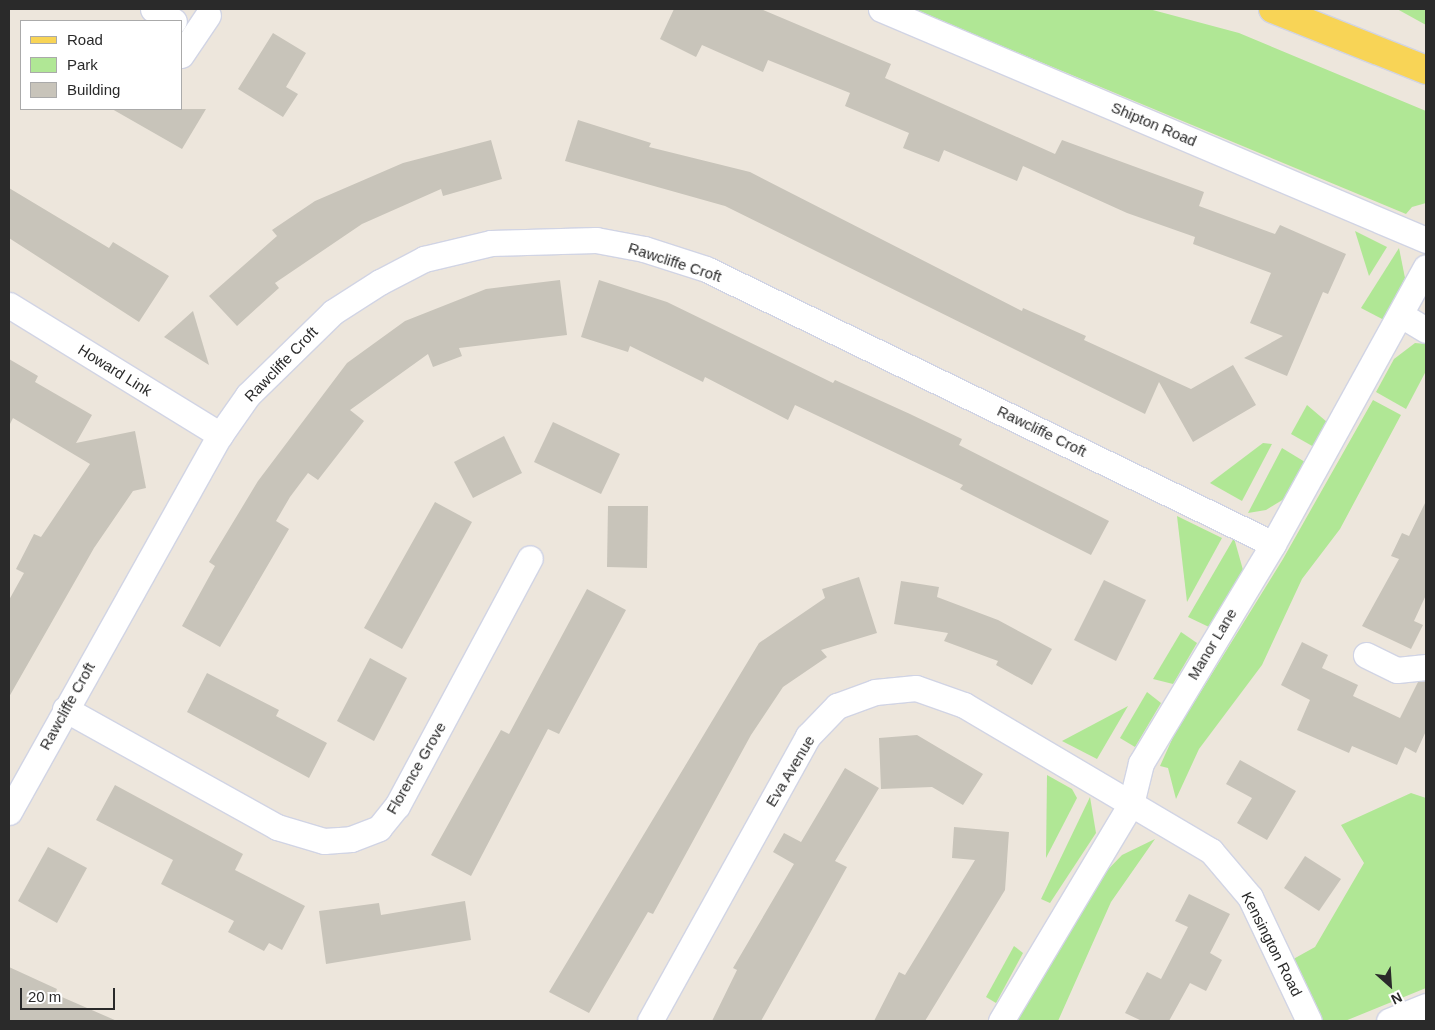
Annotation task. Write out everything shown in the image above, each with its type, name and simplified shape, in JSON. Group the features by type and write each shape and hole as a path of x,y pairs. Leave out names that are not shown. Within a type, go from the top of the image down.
{"main road":[{"path":"1273,9 1426,70"}],"street":[{"path":"153,9 172,20"},
{"name":"Shipton Road","path":"881,9 1426,240"},
{"path":"182,53 195,25"},
{"name":"Rawcliffe Croft","path":"9,812 16,780 65,709 220,435 248,395 290,351 333,312 380,282 424,259 491,243 596,240 644,249 706,269 1273,544"},
{"name":"Manor Lane","path":"1001,1021 1131,804 1141,763 1273,544 1401,316 1426,267"},
{"name":"Howard Link","path":"9,305 220,435"},
{"path":"1401,316 1426,330"},
{"name":"Florence Grove","path":"65,709 277,827 324,841 351,839 379,828 397,806 530,558"},
{"path":"1366,655 1397,670 1426,667"},
{"name":"Eva Avenue","path":"650,1021 808,736 837,706 875,692 916,688 964,705 1131,804"},
{"name":"Kensington Road","path":"1131,804 1211,851 1231,870 1250,896 1309,1021"},
{"path":"1389,1021 1426,1006"}],"green space":[{"path":"913,9 1149,9 1239,33 1426,111 1426,203 1412,207 1406,214"},
{"path":"1397,9 1426,9 1426,25"},
{"path":"1355,231 1387,247 1369,276"},
{"path":"1399,248 1405,278 1384,320 1361,308"},
{"path":"1415,343 1426,344 1426,371 1406,409 1376,392 1394,359"},
{"path":"1373,400 1401,415 1340,529 1302,579 1262,665 1199,749 1176,799 1168,768 1160,766 1174,735 1283,559"},
{"path":"1307,405 1327,422 1314,447 1291,434"},
{"path":"1263,443 1272,444 1242,501 1210,483"},
{"path":"1282,448 1305,462 1284,499 1266,510 1248,513"},
{"path":"1177,516 1222,538 1187,602"},
{"path":"1234,538 1243,570 1209,627 1188,617"},
{"path":"1181,632 1197,643 1173,684 1153,679"},
{"path":"1147,692 1161,703 1135,747 1120,738"},
{"path":"1128,706 1097,759 1062,741"},
{"path":"1047,775 1072,789 1077,798 1046,858"},
{"path":"1411,793 1426,798 1426,988 1345,1021 1322,1021 1288,962 1315,947 1364,863 1341,825"},
{"path":"1090,797 1096,833 1050,903 1041,899"},
{"path":"1155,839 1111,902 1058,1021 1017,1021 1096,882 1122,855"},
{"path":"1014,946 1023,953 996,1003 986,997"}],"building":[{"path":"674,9 761,9 891,64 885,78 1055,154 1062,140 1204,192 1199,206 1275,234 1280,225 1346,254 1328,294 1323,292 1287,376 1244,358 1283,336 1250,323 1271,273 1193,244 1195,237 1127,213 1023,166 1017,181 944,150 939,162 903,148 909,133 845,106 850,93 768,60 763,72 702,45 696,57 660,39"},
{"path":"273,33 306,53 286,87 298,94 283,117 238,89"},
{"path":"206,109 182,149 114,110"},
{"path":"578,120 651,143 649,147 750,172 1022,311 1023,308 1086,336 1084,340 1191,389 1233,365 1256,405 1193,442 1159,382 1145,414 725,206 565,161"},
{"path":"491,140 502,179 443,196 441,189 362,224 275,283 279,288 237,326 209,296 277,236 272,230 315,201 403,163"},
{"path":"9,188 109,248 113,242 169,276 139,322 9,238"},
{"path":"560,280 567,335 459,348 462,356 433,367 428,354 350,410 364,421 318,480 308,473 290,497 276,521 289,529 220,647 182,626 215,566 209,562 258,481 347,363 405,321 486,289"},
{"path":"599,280 667,302 833,383 835,380 910,414 962,439 959,445 1109,521 1091,555 960,489 963,485 795,405 788,420 705,377 703,382 630,346 628,352 581,337"},
{"path":"193,311 209,365 164,337"},
{"path":"9,359 38,376 35,382 92,415 76,443 135,431 146,488 133,491 94,548 9,697 9,600 24,573 16,569 34,534 41,537 90,464 13,418 9,426"},
{"path":"553,422 620,454 601,494 534,462"},
{"path":"504,436 522,473 473,498 454,462"},
{"path":"1426,501 1426,595 1414,621 1423,625 1411,649 1362,626 1399,559 1391,556 1402,533 1409,536"},
{"path":"435,502 472,522 402,649 364,628"},
{"path":"608,506 648,506 647,568 607,567"},
{"path":"859,577 877,633 821,650 827,657 783,687 751,735 653,914 648,912 589,1013 549,992 759,643 825,598 822,589"},
{"path":"1104,580 1146,600 1116,661 1074,640"},
{"path":"901,581 939,587 937,597 998,620 1052,649 1032,685 996,665 998,661 944,641 948,633 894,624"},
{"path":"587,589 626,610 559,734 548,729 471,876 431,855 501,730 509,734"},
{"path":"1302,642 1328,655 1322,668 1358,685 1353,696 1400,718 1418,682 1426,681 1426,731 1416,753 1405,747 1397,765 1352,746 1349,753 1297,730 1310,700 1281,685"},
{"path":"370,658 407,678 374,741 337,721"},
{"path":"207,673 279,710 276,716 327,743 309,778 187,712"},
{"path":"917,735 983,774 963,805 932,787 881,789 879,738"},
{"path":"1240,760 1296,791 1267,840 1237,823 1252,798 1226,784"},
{"path":"845,768 879,788 835,861 847,867 761,1021 712,1021 737,970 733,968 794,864 773,852 784,833 801,842"},
{"path":"115,785 243,854 235,870 305,906 282,950 269,943 264,951 228,932 234,921 161,884 173,860 96,820"},
{"path":"954,827 1009,832 1005,890 925,1021 874,1021 899,972 905,975 975,860 952,858"},
{"path":"48,847 87,868 57,923 18,901"},
{"path":"1305,856 1341,879 1319,911 1284,888"},
{"path":"1189,894 1230,914 1210,953 1222,960 1206,991 1190,983 1169,1021 1142,1021 1125,1013 1147,972 1161,979 1188,927 1175,921"},
{"path":"465,901 471,940 326,964 319,911 379,903 381,915"},
{"path":"9,967 57,989 55,994 117,1021 9,1021"}]}
